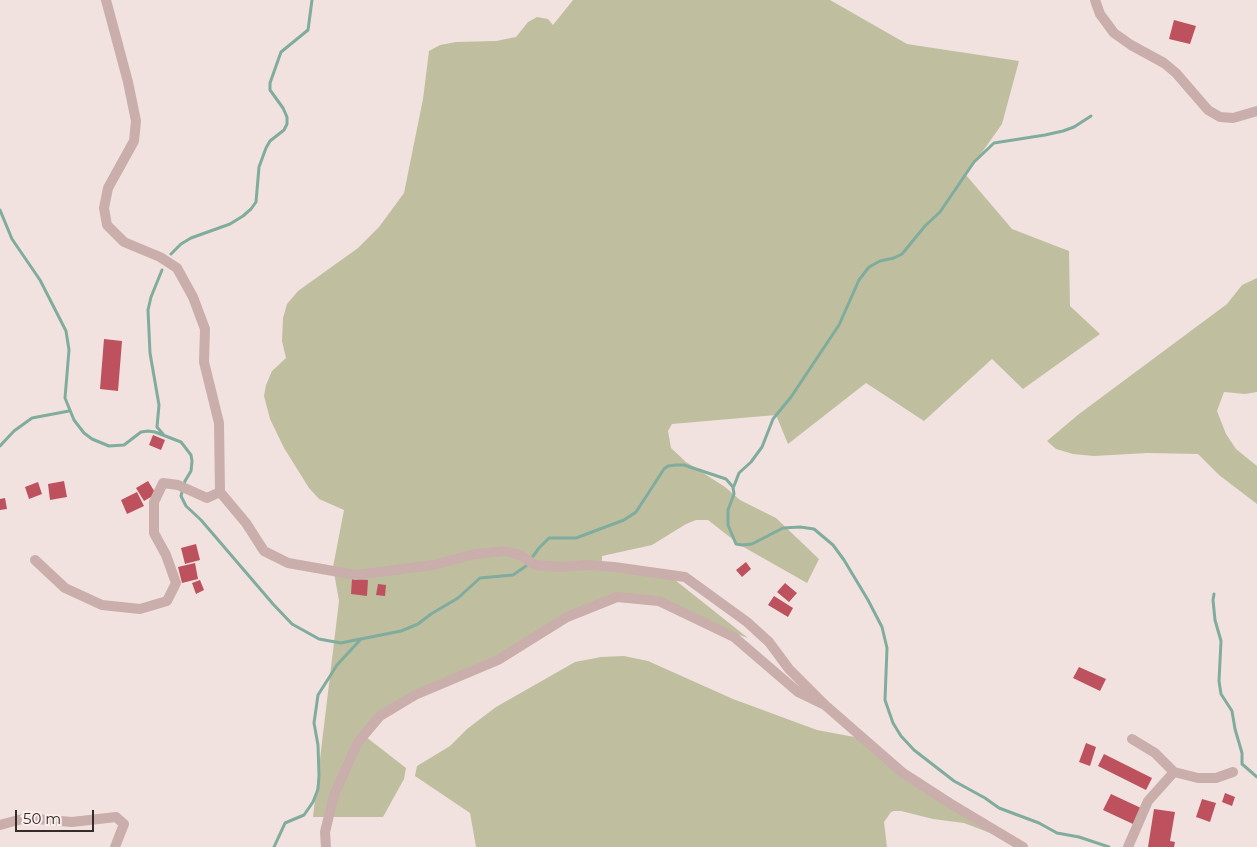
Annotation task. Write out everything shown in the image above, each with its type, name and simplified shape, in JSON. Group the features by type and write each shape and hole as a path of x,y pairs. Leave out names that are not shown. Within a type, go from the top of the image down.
{"street":[{"path":"106,0 136,120 134,141 108,188 104,208 107,226 124,242 160,257 177,268 193,297 205,329 204,362 219,423 220,492 246,524 264,551 288,563 356,575 432,564 475,554 505,551 535,565 560,568 587,565 614,567 685,577 747,622 769,642 789,669 825,705 904,773 1023,847"},
{"path":"1095,0 1100,14 1114,33 1131,45 1164,63 1208,110 1220,117 1233,118 1257,111"},
{"path":"35,560 65,588 102,605 140,609 167,601 176,583 166,555 154,533 154,502 163,483 178,485 207,498 220,492"},
{"path":"319,847 325,832 334,795 358,742 380,716 415,695 498,660 567,617 617,596 659,601 734,637 798,692 825,705"},
{"path":"1132,739 1155,753 1174,772 1198,778 1216,778 1232,772"},
{"path":"1128,847 1148,801 1174,772"},
{"path":"0,825 26,818 72,822 116,817 124,824 115,847"},
{"path":"325,832 326,847"}],"green space":[{"path":"573,0 830,0 907,44 1019,61 1002,124 966,175 1012,229 1069,251 1070,306 1100,334 1023,389 992,359 924,421 866,383 788,444 776,415 672,424 668,431 671,448 686,462 725,487 740,500 776,518 819,559 807,583 740,545 708,520 696,520 686,524 652,545 602,556 602,566 670,576 748,638 704,623 648,600 628,599 586,607 504,653 388,711 361,733 406,768 404,779 383,817 313,817 339,601 333,567 344,510 319,499 309,488 284,448 270,419 264,396 272,371 286,358 282,341 283,318 287,304 298,291 358,248 379,227 404,193 423,99 429,51 440,45 456,42 496,41 516,37 528,22 537,17 548,19 553,25"},
{"path":"1257,278 1257,392 1245,394 1224,392 1217,411 1226,434 1236,449 1257,466 1257,504 1219,475 1198,454 1148,453 1094,456 1073,454 1056,449 1047,441 1079,414 1227,304 1242,285"},
{"path":"624,656 648,661 733,699 817,730 865,739 888,759 990,833 964,823 894,811 891,812 884,822 887,847 476,847 470,813 415,776 417,766 450,746 467,729 496,707 575,662 601,657"}],"building":[{"path":"1174,20 1196,26 1190,44 1169,39"},
{"path":"104,339 122,341 118,391 100,389"},
{"path":"153,435 165,440 161,450 149,445"},
{"path":"64,481 67,497 50,500 48,484"},
{"path":"148,481 156,494 144,501 136,488"},
{"path":"38,482 42,494 29,499 25,487"},
{"path":"137,492 144,506 127,514 121,500"},
{"path":"5,498 7,509 0,510 0,499"},
{"path":"196,544 200,560 185,564 181,548"},
{"path":"746,562 751,569 742,577 736,570"},
{"path":"195,563 198,579 182,583 178,567"},
{"path":"352,579 368,580 367,596 351,594"},
{"path":"200,580 204,590 196,594 192,583"},
{"path":"785,583 797,593 789,602 777,592"},
{"path":"378,584 386,585 385,596 376,595"},
{"path":"774,596 793,608 788,617 768,605"},
{"path":"1079,667 1106,679 1100,691 1073,678"},
{"path":"1086,743 1096,747 1090,766 1079,762"},
{"path":"1104,754 1152,778 1146,790 1098,766"},
{"path":"1225,793 1235,797 1232,806 1222,802"},
{"path":"1111,794 1141,808 1133,824 1103,810"},
{"path":"1202,799 1216,803 1210,822 1196,817"},
{"path":"1154,809 1175,812 1170,841 1175,842 1174,847 1148,847"}],"waterway":[{"path":"171,254 181,244 191,238 230,224 243,216 256,202 259,167 266,148 270,141 284,130 287,124 287,117 270,90 270,83 281,52 308,30 312,0"},
{"path":"734,486 739,473 751,462 762,447 773,419 791,397 839,325 859,280 869,267 880,261 902,254 925,226 940,212 974,162 994,143 1063,131 1074,127 1091,116"},
{"path":"0,210 12,239 40,280 66,331 69,350 65,398 74,420 84,433 92,439 109,446 124,445 141,432 148,431 181,442 191,455 192,461 191,471 185,481 181,496 186,506 201,520 273,604 292,624 319,639 341,643 360,639"},
{"path":"162,270 148,310 150,353 159,405 157,427 163,434"},
{"path":"0,446 14,431 32,418 69,411"},
{"path":"274,847 285,823 304,815 313,802 318,789 319,776 318,745 314,723 318,695 337,665 361,639 401,631 418,624 458,598 480,578 513,575 526,566 549,538 576,538 624,520 636,512 664,469 668,466 676,465 684,465 726,479 733,487 734,494 728,510 728,525 736,544 752,544 783,528 800,527 814,529 833,545 868,600 882,627 887,648 885,700 893,723 901,736 914,750 954,781 999,808 1039,823 1057,833 1079,837 1109,847"},
{"path":"1214,594 1215,620 1221,641 1219,681 1221,694 1232,711 1242,753 1242,764 1257,777"}]}
